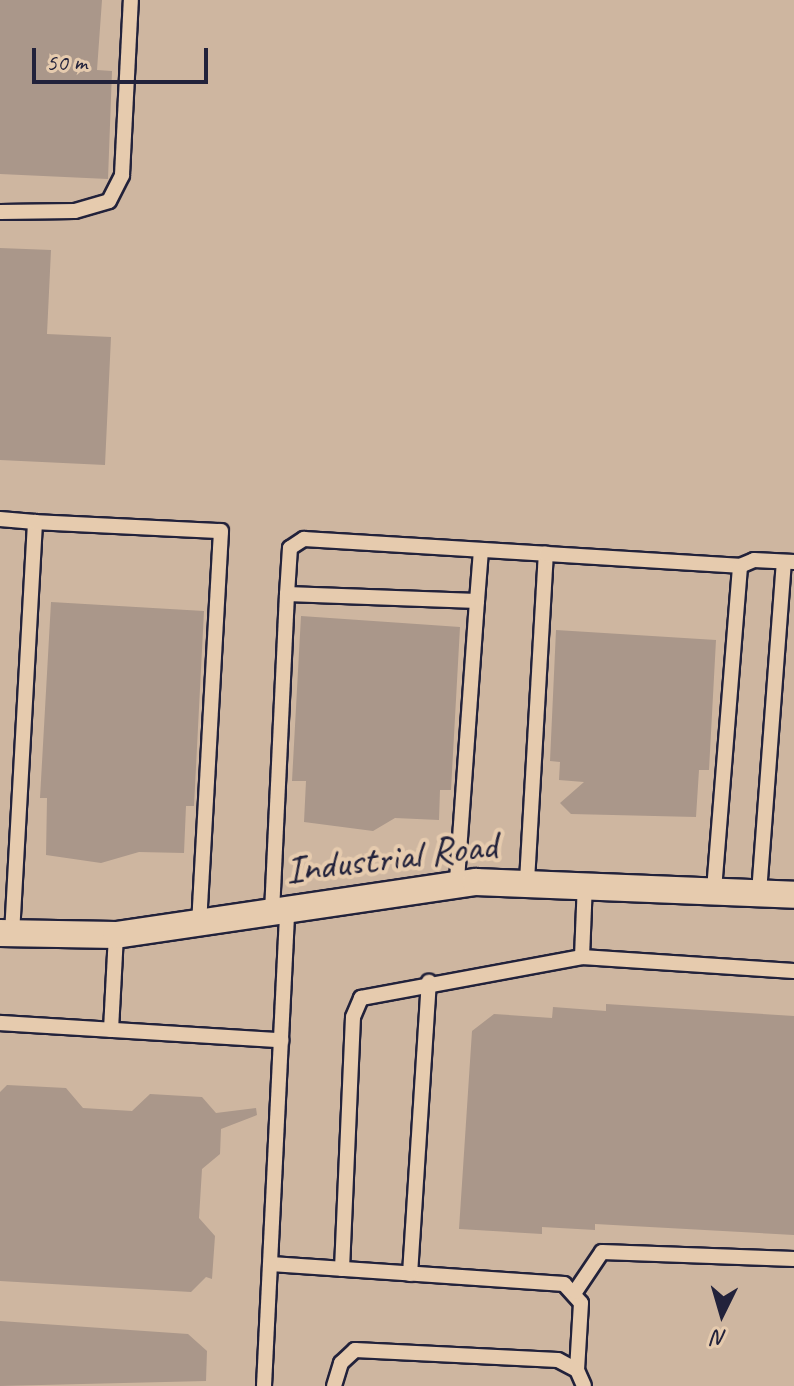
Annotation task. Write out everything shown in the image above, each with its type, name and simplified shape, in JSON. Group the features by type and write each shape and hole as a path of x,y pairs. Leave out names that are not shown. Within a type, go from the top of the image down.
{"street":[{"name":"Industrial Road","path":"6,934 116,935 199,925 457,883 585,882 794,895"}],"lane":[{"path":"0,212 75,211 109,201 122,175 131,0"},
{"path":"0,519 221,531 199,925"},
{"path":"6,934 35,522"},
{"path":"264,1386 281,1040 279,910 290,548 304,539 740,566 789,562 759,893"},
{"path":"457,883 481,550"},
{"path":"527,881 546,554"},
{"path":"714,890 740,566"},
{"path":"287,594 477,601"},
{"path":"582,957 585,882"},
{"path":"111,1030 116,935"},
{"path":"342,1269 353,1017 361,998 429,982 582,957 794,971"},
{"path":"410,1274 429,982"},
{"path":"0,1023 281,1040"},
{"path":"575,1292 602,1252 794,1259"},
{"path":"271,1264 564,1284 575,1292 581,1303 577,1370 584,1386"},
{"path":"334,1386 341,1363 355,1350 558,1360 577,1370"}],"shaded area":[{"path":"0,0 794,0 794,1386 0,1386"}],"building":[{"path":"0,0 102,0 97,70 112,71 108,179 0,174"},
{"path":"0,248 51,250 47,334 111,337 105,465 0,460"},
{"path":"51,602 204,611 194,806 186,806 184,853 139,852 101,863 46,855 47,798 40,798"},
{"path":"301,616 460,627 451,790 440,790 439,820 395,818 373,831 304,822 306,781 292,781"},
{"path":"556,630 716,640 709,770 699,770 696,817 571,814 560,803 584,782 559,780 560,762 550,761"},
{"path":"606,1004 794,1016 794,1235 595,1224 595,1230 542,1227 542,1234 459,1229 472,1031 494,1014 552,1018 553,1007 606,1011"},
{"path":"7,1085 66,1088 83,1108 132,1111 150,1094 202,1097 216,1113 256,1108 257,1115 221,1129 220,1154 202,1169 199,1218 215,1236 212,1279 206,1277 191,1292 0,1281 0,1092"},
{"path":"0,1321 188,1334 207,1351 206,1381 0,1386"}]}
